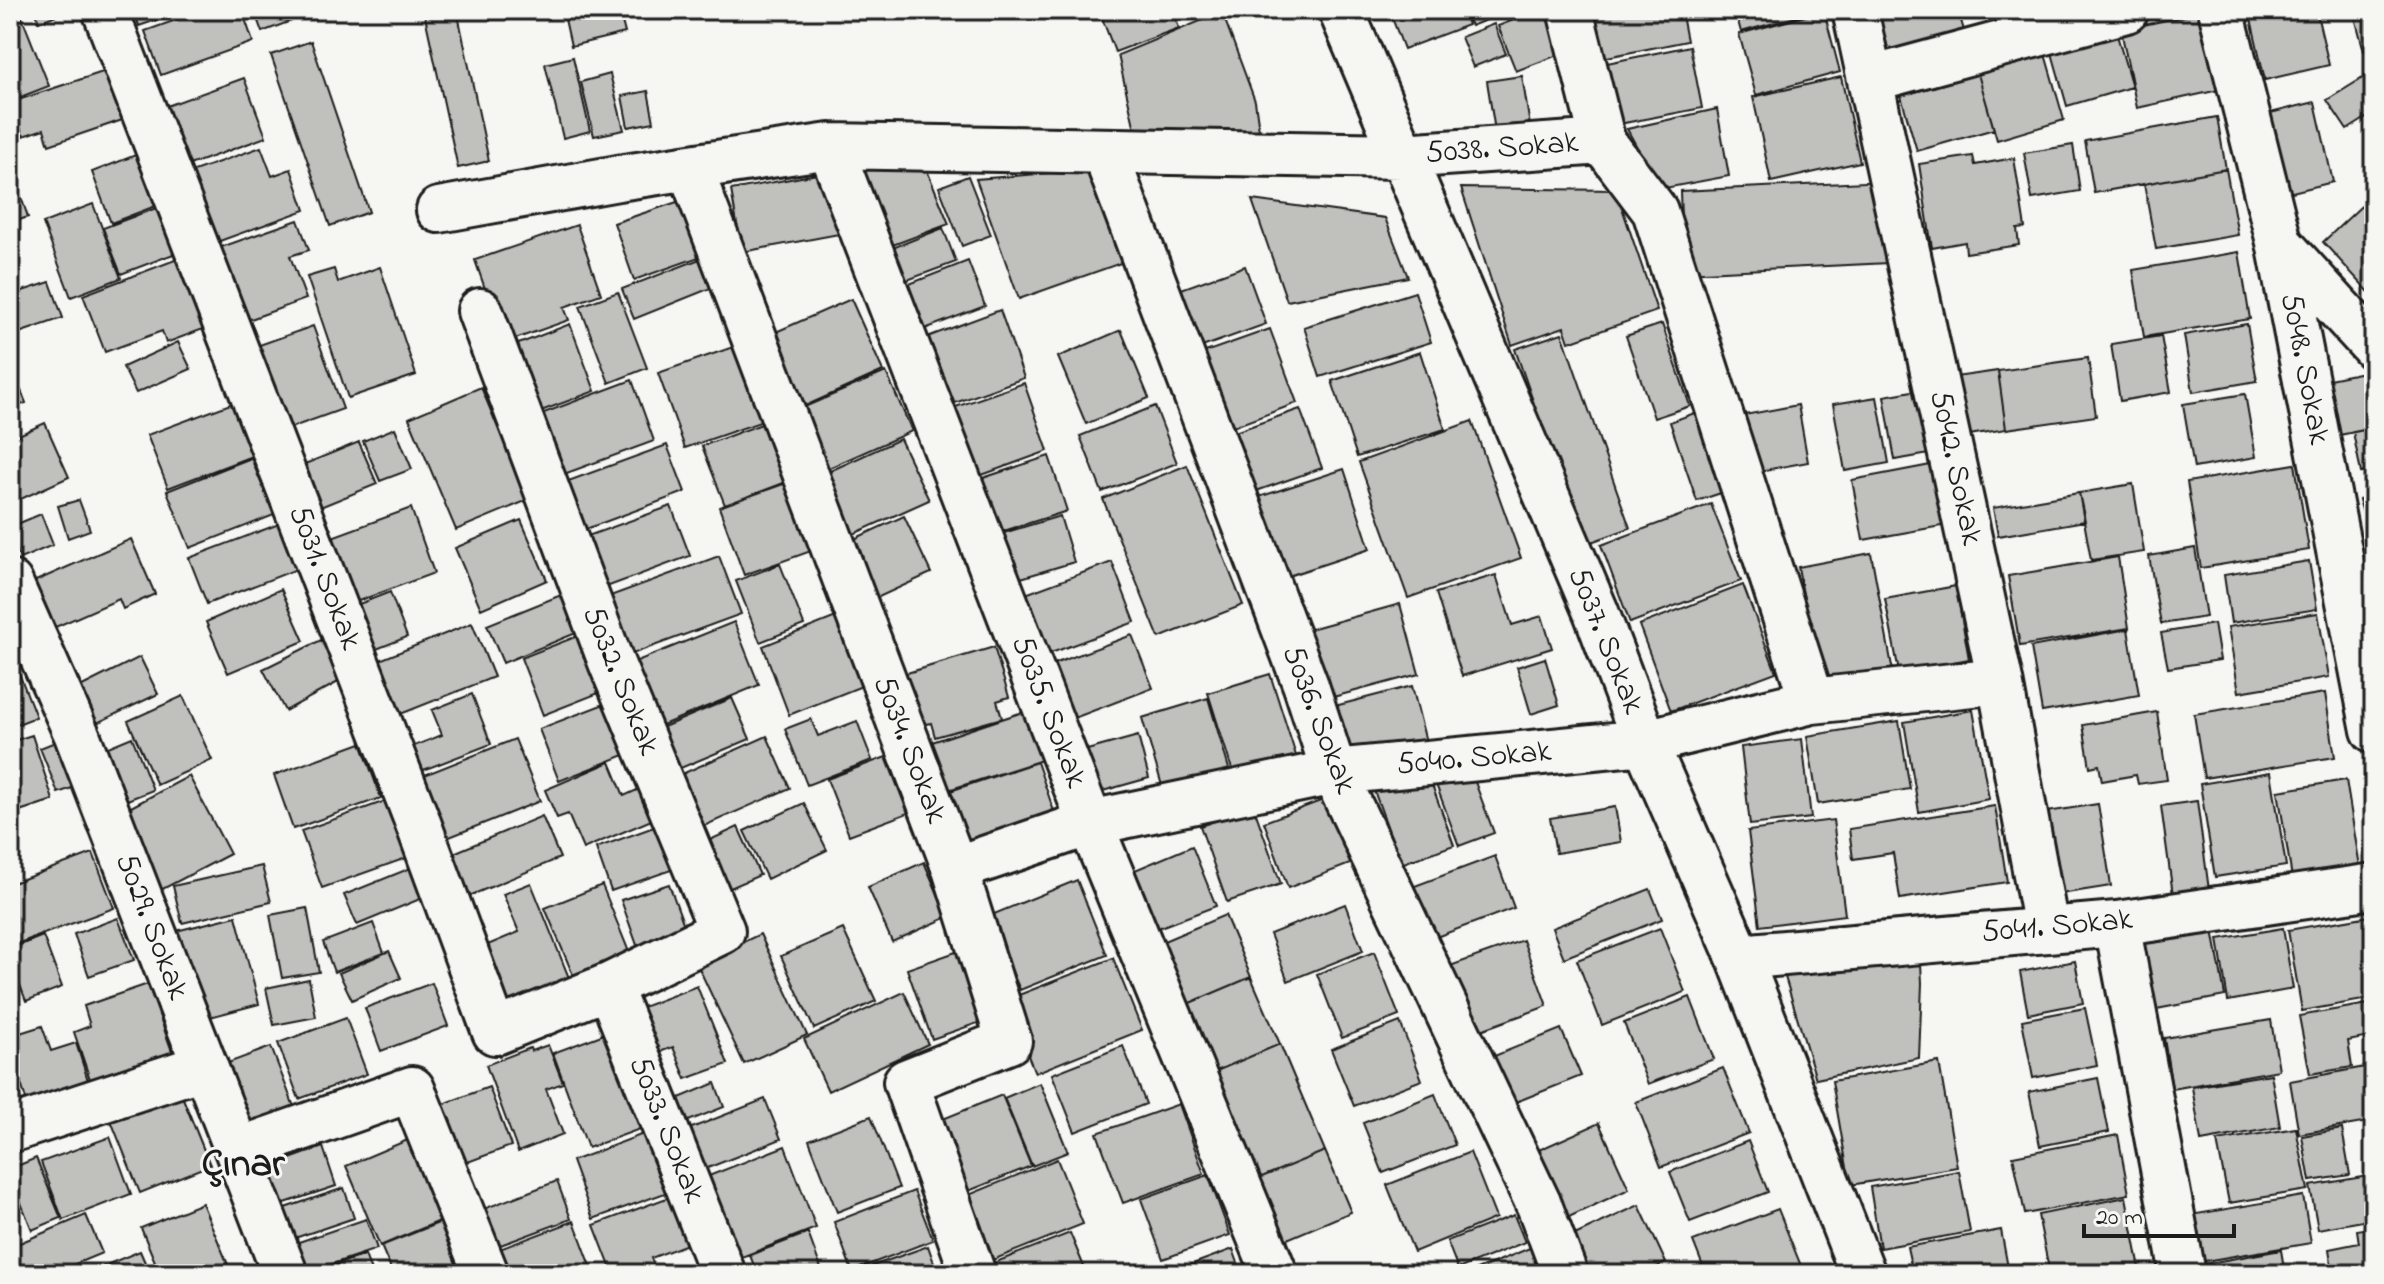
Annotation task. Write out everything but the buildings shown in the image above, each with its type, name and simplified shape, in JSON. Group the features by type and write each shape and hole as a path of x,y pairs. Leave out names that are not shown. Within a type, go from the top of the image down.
{"street":[{"name":"5031. Sokak","path":"105,10 413,808 495,1032 609,986"},
{"name":"5037. Sokak","path":"1341,10 1596,612 1645,742 1739,957 1863,1274"},
{"path":"1570,10 1603,142 1655,211 1812,701"},
{"name":"5042. Sokak","path":"1855,10 2000,681 2046,928"},
{"name":"5048. Sokak","path":"2221,10 2279,242 2374,730"},
{"path":"1871,79 2113,12"},
{"name":"5038. Sokak","path":"439,210 830,146 1402,156 1603,142"},
{"name":"5035. Sokak","path":"830,146 1090,823 1275,1274"},
{"name":"5036. Sokak","path":"1105,153 1306,686 1334,772 1539,1205 1565,1274"},
{"name":"5034. Sokak","path":"690,168 955,869 1009,1041 906,1082 973,1274"},
{"path":"2279,242 2374,347"},
{"name":"5032. Sokak","path":"480,311 611,662 722,931 609,986"},
{"name":"5029. Sokak","path":"10,583 77,735 285,1274"},
{"name":"5040. Sokak","path":"955,869 1090,823 1334,772 1645,742 1812,701 2000,681"},
{"name":"5041. Sokak","path":"1739,957 2117,924 2374,886"},
{"path":"2117,924 2183,1274"},
{"name":"5033. Sokak","path":"609,986 723,1274"},
{"path":"10,1130 205,1066"},
{"path":"239,1150 412,1089 486,1274"}],"district":[{"name":"Çınar","path":"243,1165"}]}
